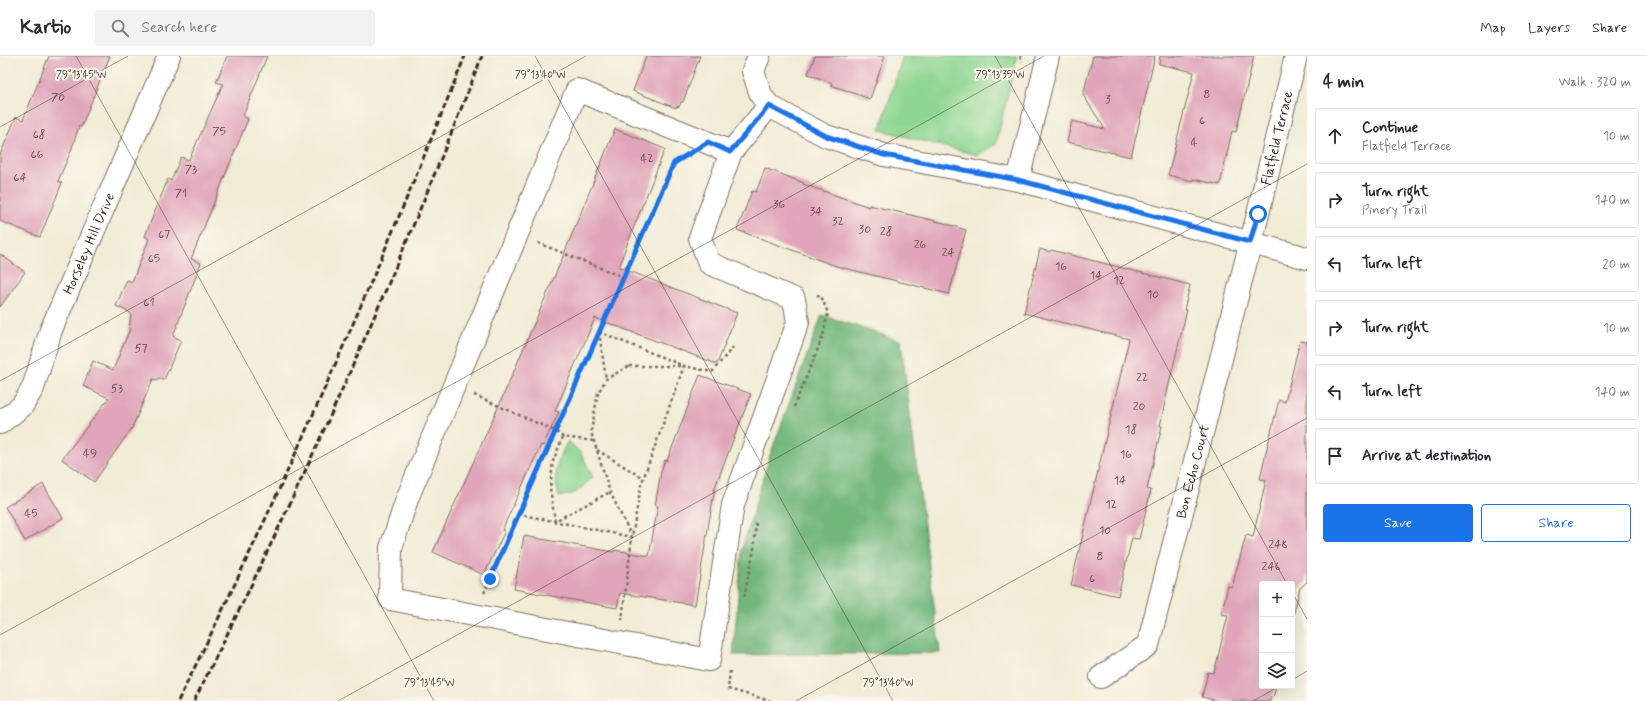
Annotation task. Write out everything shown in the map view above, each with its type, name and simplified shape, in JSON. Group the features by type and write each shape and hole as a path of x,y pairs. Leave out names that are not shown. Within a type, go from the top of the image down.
{"street":[{"name":"Horseley Hill Drive","path":"0,423 22,406 33,388 51,330 169,56"},
{"path":"759,56 753,70 761,95 769,106 826,136 884,155 1018,180 1307,258"},
{"path":"1018,180 1048,56"},
{"name":"Flatfield Terrace","path":"1250,242 1296,56"},
{"path":"730,152 577,90 406,499 391,548 390,599 709,660 733,505 798,322 794,298 709,263 700,238 730,152 769,106"},
{"name":"Bon Echo Court","path":"1101,677 1148,645 1241,284 1250,242"}],"path":[{"path":"475,615 518,514 674,163 708,142"},
{"path":"517,234 623,278"},
{"path":"599,332 684,366 712,372 734,346"},
{"path":"599,332 606,379"},
{"path":"632,537 610,492 591,432 598,393 606,379 629,366 684,366"},
{"path":"620,643 632,537 643,478 684,366"},
{"path":"454,386 555,431 563,437 594,441"},
{"path":"555,521 550,488 553,461 563,437"},
{"path":"597,450 643,478"},
{"path":"555,521 610,492"},
{"path":"518,514 632,537"}],"green space":[{"path":"903,56 1017,56 996,144 977,155 880,130"},
{"path":"822,315 901,341 940,653 733,655 742,549 770,455"},
{"path":"568,441 580,452 593,477 575,493 559,497 556,481 557,468 558,462"}],"building":[{"path":"49,56 110,56 81,127 79,126 71,151 58,181 62,183 40,237 0,221 0,155 16,117 23,120"},
{"path":"227,56 267,56 243,116 248,119 191,259 201,263 173,336 181,340 164,380 159,378 158,380 153,379 132,428 94,482 62,459 109,398 83,386 93,361 113,370 129,331 131,313 116,306 127,280 132,282 149,239 145,236 168,179 171,181 181,157 189,160 223,84 216,82"},
{"path":"646,56 700,56 683,102 681,102 679,107 677,106 676,108 633,91"},
{"path":"815,56 885,56 870,99 831,85 832,83 808,74"},
{"path":"1093,56 1155,56 1131,157 1067,142 1072,121 1105,129 1083,95"},
{"path":"1160,56 1254,56 1236,132 1232,131 1220,185 1168,175 1194,72 1159,64"},
{"path":"615,129 665,149 619,267 737,313 717,364 595,318 555,411 559,412 543,446 541,445 502,530 505,531 484,575 433,552 504,394 562,259"},
{"path":"765,168 804,183 803,184 869,207 869,205 944,223 966,230 949,294 836,266 737,230 752,191 756,192"},
{"path":"1040,249 1050,252 1051,250 1190,285 1184,310 1187,310 1170,379 1160,426 1162,426 1147,489 1151,490 1139,539 1132,538 1118,596 1071,585 1129,339 1024,313"},
{"path":"0,254 25,272 0,307"},
{"path":"1300,341 1307,342 1307,582 1300,588 1295,608 1295,581 1259,581 1259,689 1275,689 1274,695 1271,697 1270,701 1218,701 1202,697 1208,672 1214,673 1228,615 1221,614 1228,586 1232,587 1246,535 1253,537 1266,480 1260,479 1279,400 1285,402"},
{"path":"700,375 751,394 715,487 695,605 620,593 617,608 514,589 524,536 614,552 614,550 649,556 658,506 655,506 661,472 665,460 667,461"},
{"path":"43,484 63,518 25,541 5,507"}],"railway":[{"path":"178,701 292,462 398,219 465,56"},
{"path":"194,701 272,542 346,382 416,220 482,56"}],"route":[{"path":"490,579 674,163 708,142 730,152 769,106 785,113 826,136 884,155 1018,180 1250,242 1258,214"}]}
